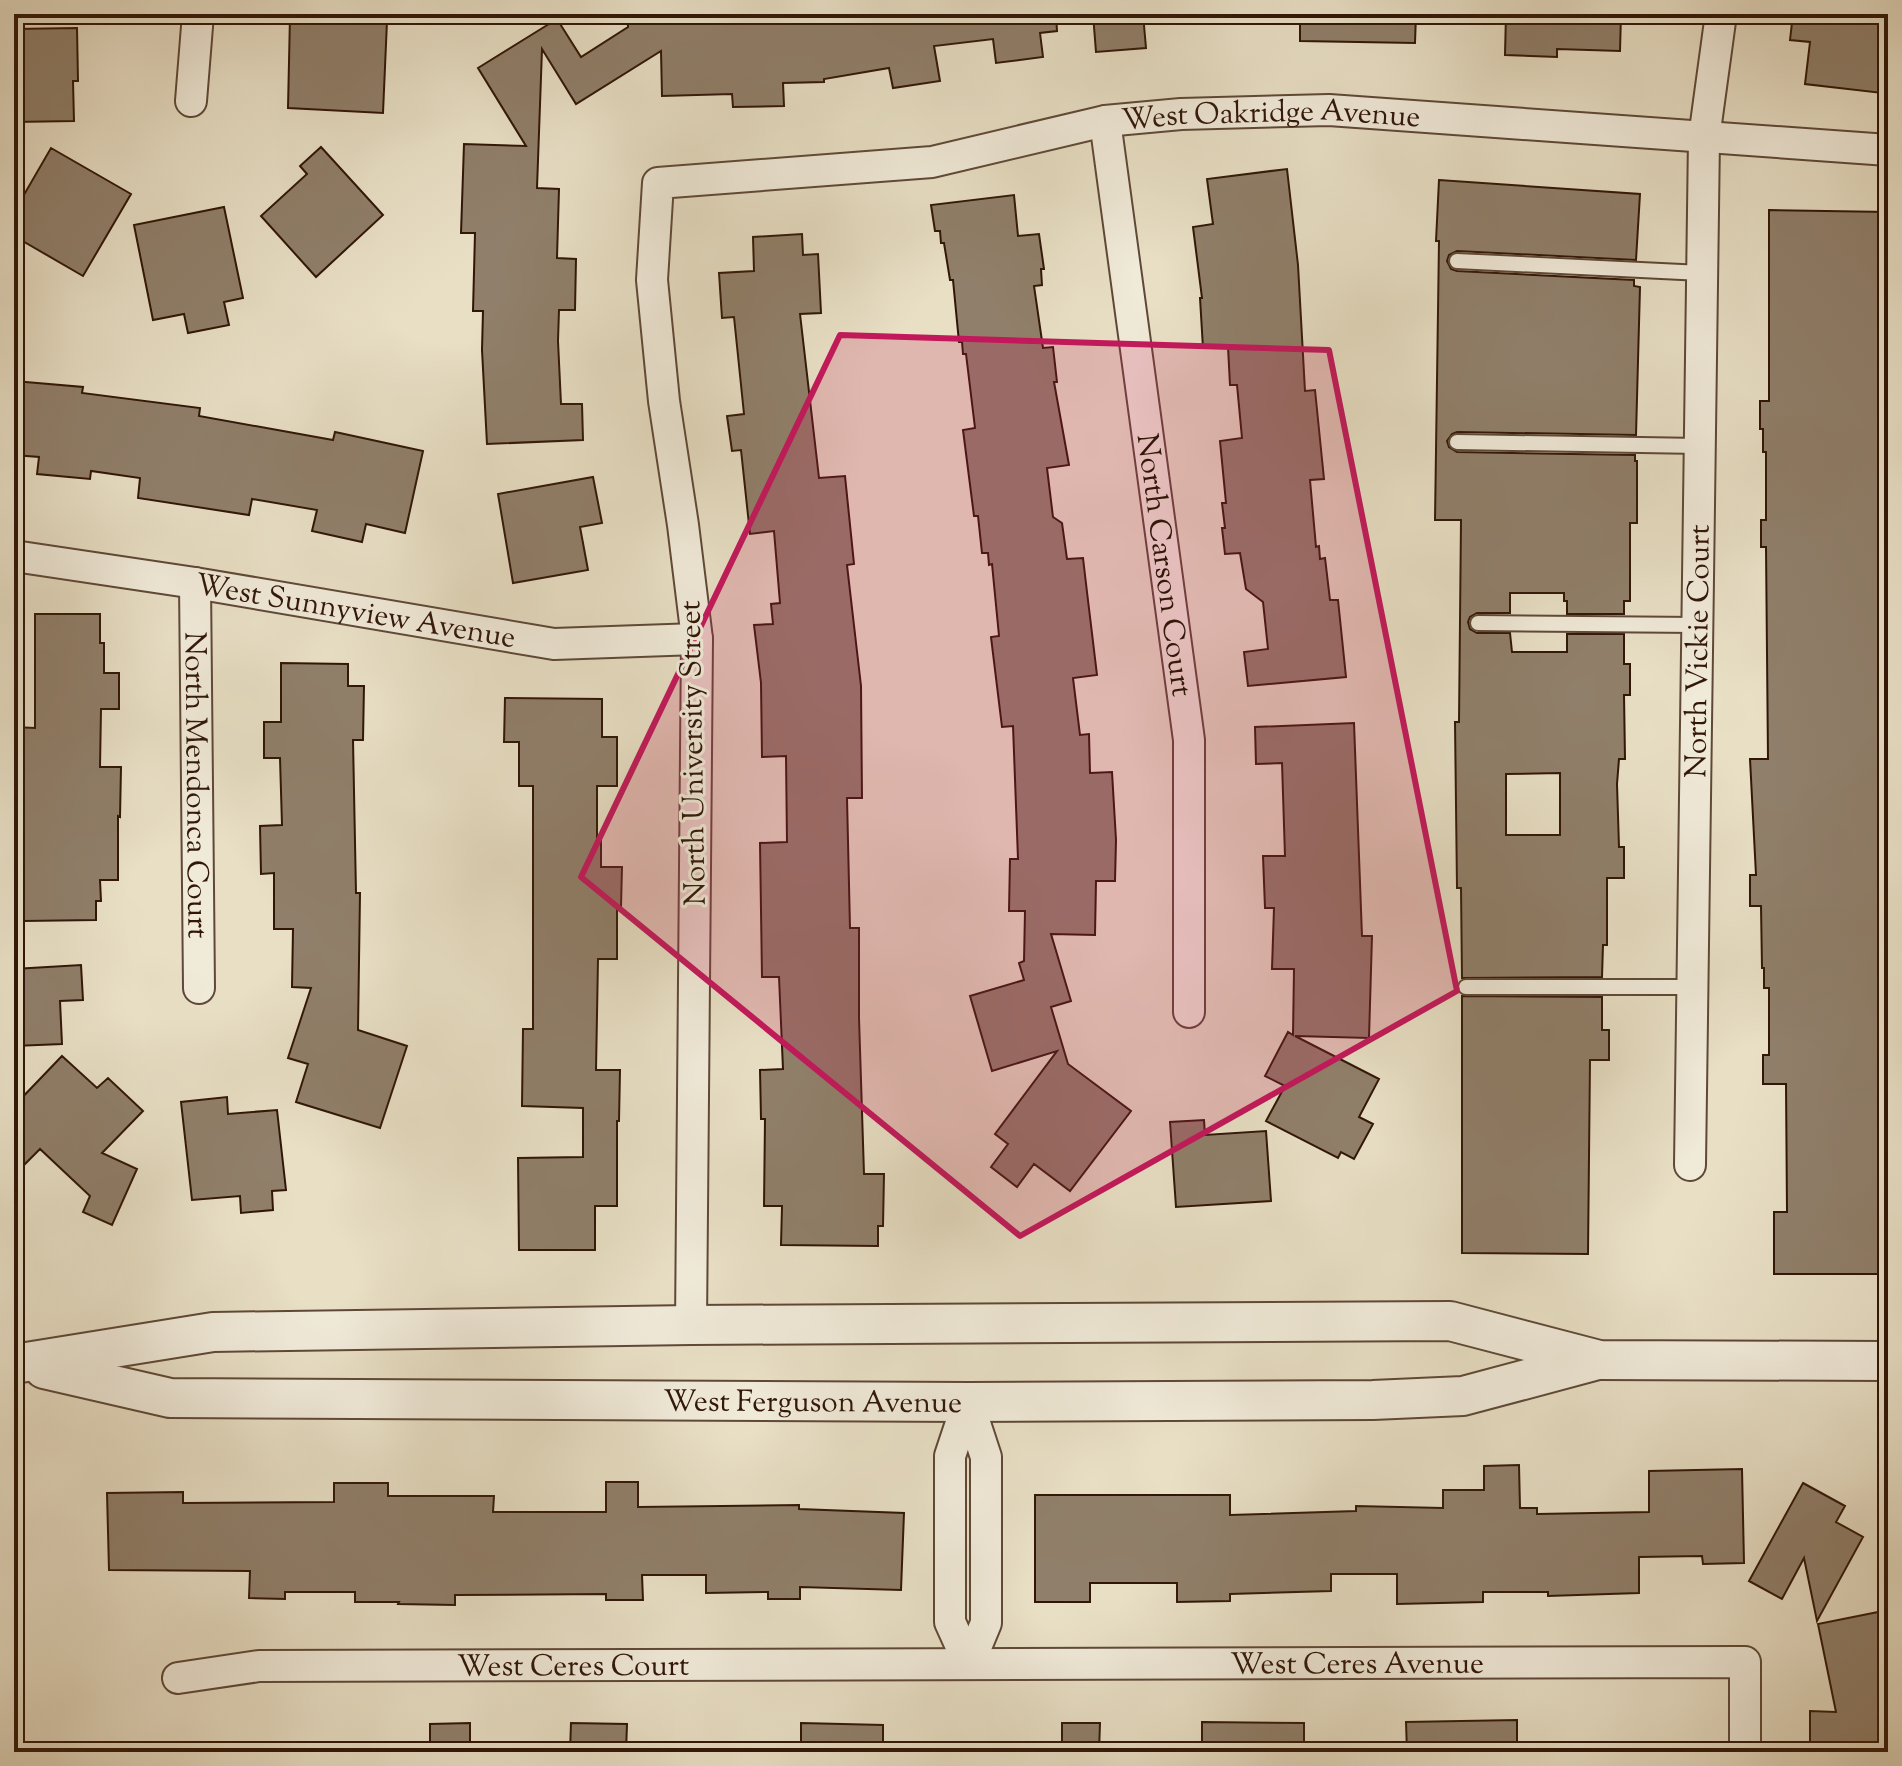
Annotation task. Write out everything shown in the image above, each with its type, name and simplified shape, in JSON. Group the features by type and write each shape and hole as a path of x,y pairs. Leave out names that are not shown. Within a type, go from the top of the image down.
{"street":[{"path":"191,101 198,14"},
{"name":"North Vickie Court","path":"1690,1165 1704,138 1721,14"},
{"name":"West Oakridge Avenue","path":"658,183 932,162 1105,121 1181,114 1329,110 1888,150"},
{"name":"North Carson Court","path":"1105,121 1189,740 1189,1012"},
{"name":"North University Street","path":"658,183 652,280 664,401 697,639 691,1325"},
{"name":"West Sunnyview Avenue","path":"14,556 195,583 554,644 697,639"},
{"name":"North Mendonca Court","path":"195,583 199,988"},
{"name":"West Ferguson Avenue","path":"20,1364 213,1332 691,1325 1450,1321 1599,1360 1888,1361"},
{"name":"West Ferguson Avenue","path":"20,1364 170,1398 968,1402 1373,1400 1463,1396 1599,1360"},
{"path":"968,1402 950,1456 950,1622 969,1664"},
{"name":"West Ceres Avenue","path":"969,1664 1745,1662 1745,1752"},
{"name":"West Ceres Court","path":"178,1678 259,1666 969,1664"}],"lane":[{"path":"1457,261 1702,273"},
{"path":"1457,442 1699,446"},
{"path":"1478,623 1697,625"},
{"path":"1466,987 1693,987"}],"highlighted area":[{"path":"840,335 1329,350 1457,991 1020,1236 581,877"}],"building":[{"path":"627,14 1056,14 1057,31 1040,33 1043,57 996,63 993,39 934,46 940,81 893,88 889,68 824,79 824,82 783,83 784,106 733,107 732,94 662,96 661,51 576,104 542,49 537,188 559,189 557,258 576,259 575,310 559,310 558,341 561,404 582,404 583,440 487,444 483,311 473,311 475,233 461,233 464,144 526,146 478,68 557,19 581,57 628,27"},
{"path":"1093,14 1143,14 1146,48 1096,52"},
{"path":"1300,14 1416,14 1415,43 1300,41"},
{"path":"1506,14 1621,14 1620,51 1557,49 1557,57 1505,55"},
{"path":"1793,14 1888,14 1882,93 1805,84 1810,42 1790,40"},
{"path":"290,16 387,21 383,113 288,108"},
{"path":"77,28 78,81 73,81 74,121 14,122 14,29"},
{"path":"321,147 383,215 316,277 261,216 307,174 300,166"},
{"path":"51,148 131,194 83,276 14,236 14,212"},
{"path":"1287,169 1298,265 1305,391 1315,390 1324,479 1310,480 1316,547 1319,546 1320,559 1325,558 1330,600 1338,600 1346,677 1248,686 1244,652 1268,649 1263,602 1246,589 1240,553 1225,554 1222,503 1226,503 1220,441 1242,438 1237,385 1230,385 1228,347 1203,348 1202,298 1193,227 1213,224 1207,179"},
{"path":"1439,180 1640,194 1636,260 1457,251 1449,255 1447,261 1451,269 1457,271 1634,280 1634,286 1640,287 1636,435 1457,432 1447,441 1449,447 1457,452 1635,455 1637,461 1637,523 1630,523 1630,601 1624,601 1624,614 1567,614 1564,593 1510,593 1510,613 1477,613 1468,622 1470,629 1477,633 1510,633 1512,652 1567,652 1567,634 1624,634 1624,664 1630,664 1630,695 1624,695 1625,759 1619,759 1617,784 1619,847 1624,847 1624,878 1607,878 1607,945 1603,945 1602,977 1462,978 1461,888 1457,888 1455,722 1459,722 1461,520 1435,520 1439,241 1436,241","holes":["1560,773 1560,835 1506,835 1506,774"]},
{"path":"1014,195 1018,236 1039,234 1044,269 1041,269 1042,285 1034,286 1043,348 1053,347 1057,382 1054,382 1069,465 1047,468 1053,517 1062,523 1067,559 1083,558 1097,675 1073,678 1080,735 1089,734 1090,773 1112,772 1116,840 1115,881 1096,881 1095,935 1051,934 1071,1001 1051,1007 1068,1064 1131,1111 1070,1191 1034,1164 1017,1187 991,1167 1008,1144 995,1134 1057,1051 992,1071 970,996 1024,980 1019,963 1024,961 1025,911 1009,911 1010,859 1018,859 1013,726 1002,727 991,637 999,636 992,564 989,565 988,553 982,553 963,430 975,428 966,354 963,354 962,342 959,342 953,280 950,280 940,231 935,231 931,205"},
{"path":"224,207 243,298 224,302 229,325 188,333 184,314 153,320 134,225"},
{"path":"1769,210 1888,212 1888,1274 1774,1274 1774,1212 1787,1212 1786,1084 1763,1084 1763,1055 1769,1055 1769,988 1764,988 1762,968 1761,906 1750,906 1750,875 1756,875 1750,759 1768,759 1766,547 1761,547 1761,520 1766,520 1766,452 1763,452 1763,429 1760,429 1760,401 1769,401"},
{"path":"802,234 803,255 818,254 821,313 800,314 819,478 845,476 854,564 847,565 861,686 862,798 847,798 850,928 859,928 864,1174 884,1174 883,1226 878,1226 878,1246 781,1245 782,1206 764,1206 765,1119 761,1119 760,1070 783,1069 779,977 762,977 760,843 787,842 786,756 762,757 761,683 754,625 773,624 771,604 780,603 774,531 750,534 741,450 732,451 727,416 744,414 734,317 722,318 719,273 754,271 753,237"},
{"path":"14,381 83,387 82,393 200,408 199,416 333,440 335,432 423,451 405,533 366,524 362,542 312,531 317,510 252,499 249,515 138,498 140,478 91,471 90,479 37,474 39,457 14,455"},
{"path":"593,477 602,523 580,527 588,570 513,583 498,494"},
{"path":"35,614 100,614 104,673 119,673 119,709 101,709 100,767 121,767 118,880 100,880 101,901 96,901 96,920 23,921 22,815 14,815 14,727 35,728"},
{"path":"281,663 348,664 348,686 364,686 363,740 353,740 356,893 360,893 358,1030 407,1046 380,1128 296,1102 308,1064 288,1058 311,988 292,987 293,929 274,929 274,873 261,874 260,826 282,825 280,758 264,758 264,722 281,722"},
{"path":"505,698 602,699 602,737 617,737 617,786 597,786 597,838 601,838 601,867 622,867 621,907 617,907 617,959 598,959 596,1070 620,1070 617,1206 595,1206 595,1250 519,1250 518,1158 583,1157 583,1108 522,1106 523,1029 533,1029 533,786 519,786 519,742 504,742"},
{"path":"1354,723 1362,936 1372,936 1369,1038 1295,1036 1379,1079 1359,1117 1373,1124 1354,1159 1341,1152 1338,1158 1266,1121 1285,1086 1265,1076 1288,1032 1293,1035 1294,969 1272,969 1274,908 1265,908 1263,856 1285,856 1282,763 1256,764 1255,727"},
{"path":"81,965 83,1000 60,1001 62,1044 14,1046 14,969"},
{"path":"1462,996 1602,997 1602,1030 1609,1030 1609,1060 1590,1060 1588,1254 1462,1253"},
{"path":"62,1056 97,1088 108,1078 143,1111 102,1153 137,1169 112,1225 83,1212 90,1196 40,1149 14,1175 14,1106"},
{"path":"227,1097 228,1114 277,1110 286,1190 272,1191 273,1210 241,1213 240,1196 192,1200 181,1102"},
{"path":"1204,1120 1205,1135 1266,1131 1271,1201 1176,1207 1170,1122"},
{"path":"1519,1465 1520,1508 1537,1508 1537,1514 1649,1512 1649,1471 1742,1469 1744,1563 1703,1564 1702,1556 1639,1557 1639,1593 1548,1596 1548,1592 1483,1592 1483,1602 1397,1604 1397,1574 1331,1574 1331,1591 1230,1594 1230,1601 1177,1602 1177,1583 1090,1583 1090,1602 1035,1602 1035,1495 1230,1495 1230,1515 1356,1511 1356,1506 1443,1508 1443,1490 1484,1490 1484,1466"},
{"path":"606,1482 638,1482 638,1507 799,1505 799,1509 904,1513 901,1590 800,1587 800,1599 768,1599 768,1592 706,1593 706,1575 642,1575 643,1600 606,1600 606,1594 455,1595 455,1605 398,1604 355,1602 355,1592 285,1592 285,1599 249,1598 250,1571 109,1570 107,1493 183,1492 183,1503 334,1502 334,1483 388,1483 388,1496 494,1496 493,1512 606,1512"},
{"path":"1803,1483 1845,1506 1836,1522 1863,1537 1817,1621 1804,1558 1782,1599 1749,1581"},
{"path":"1888,1610 1888,1752 1810,1750 1810,1711 1836,1712 1818,1624"},
{"path":"1517,1720 1517,1752 1407,1752 1406,1722"},
{"path":"1202,1722 1304,1723 1304,1752 1202,1752"},
{"path":"470,1723 470,1752 430,1752 430,1724"},
{"path":"571,1723 627,1724 626,1752 570,1752"},
{"path":"801,1723 883,1725 883,1752 801,1752"},
{"path":"1062,1723 1100,1723 1099,1752 1062,1752"}]}
